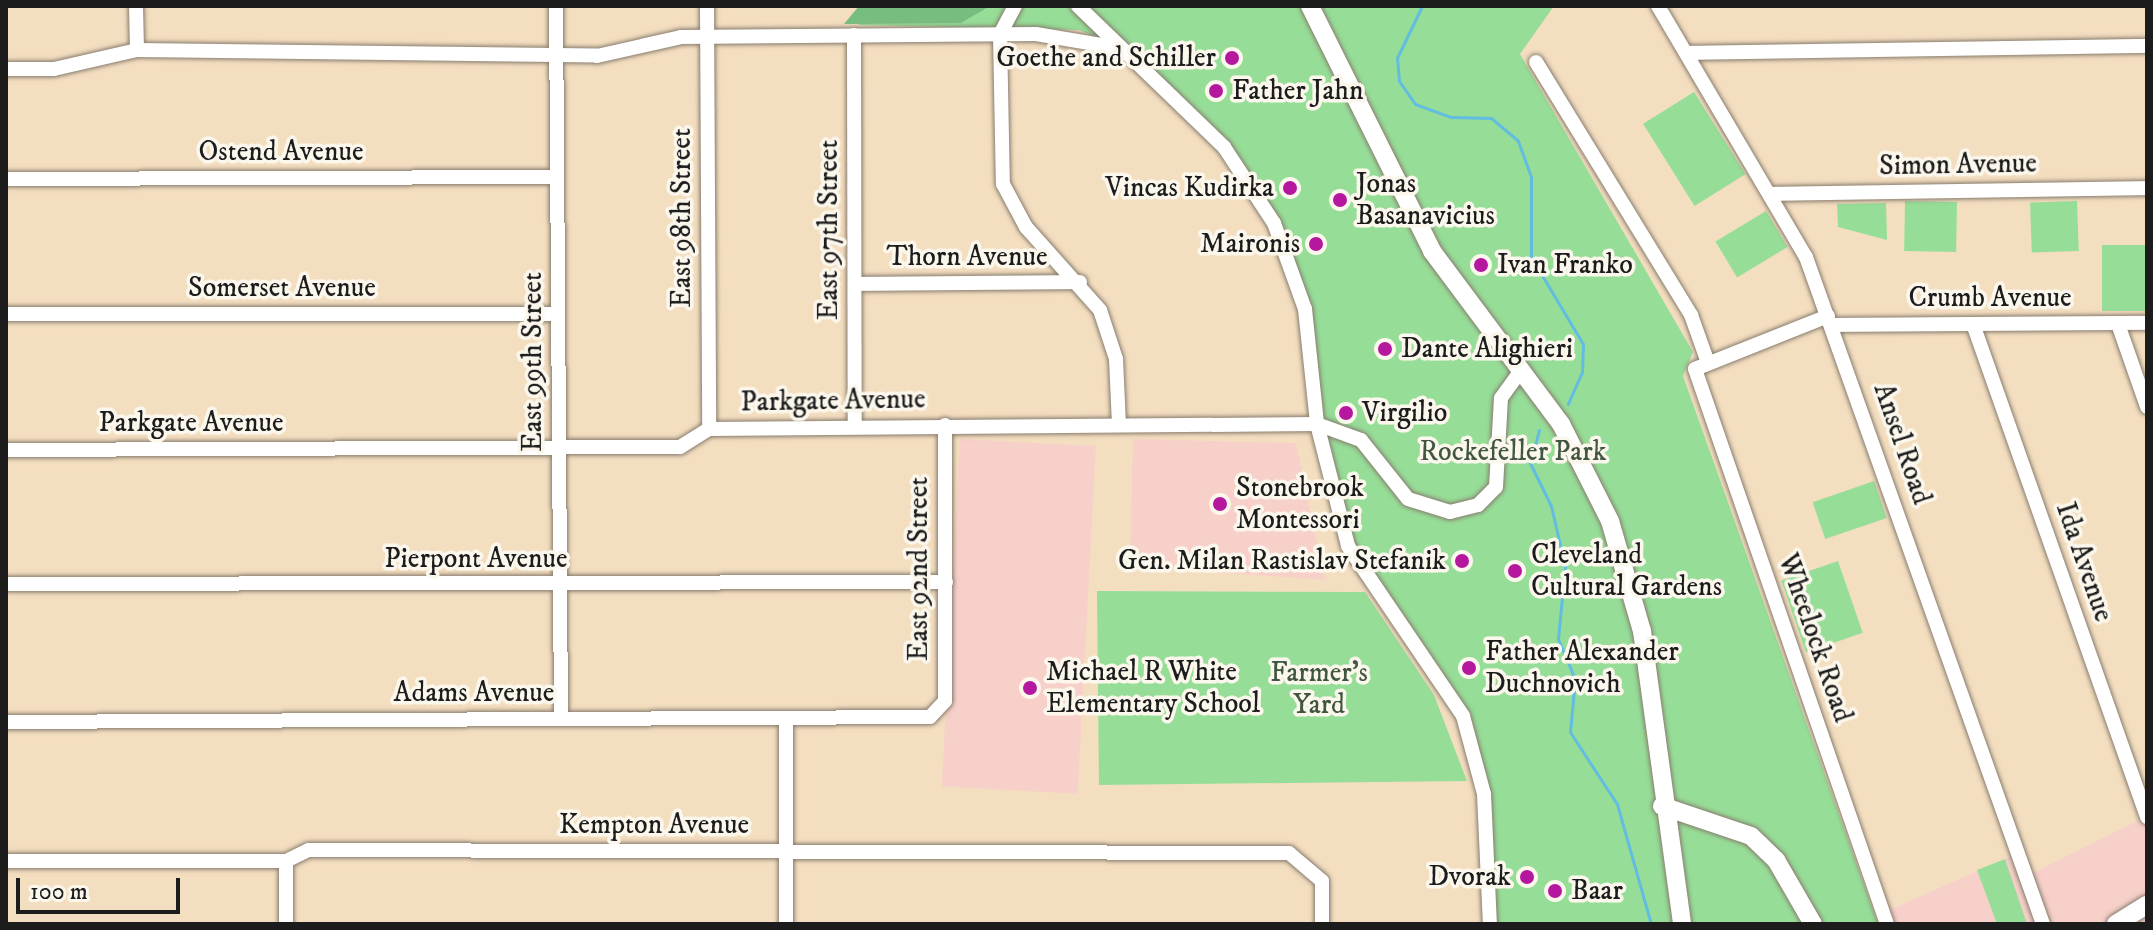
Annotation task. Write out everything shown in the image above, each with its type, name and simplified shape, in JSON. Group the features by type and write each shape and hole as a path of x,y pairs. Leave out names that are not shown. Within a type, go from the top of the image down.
{"main road":[{"path":"1310,6 1428,244 1561,424 1610,521 1632,585 1662,806 1682,924"},
{"path":"1662,806 1751,836 1776,860 1813,924"},
{"path":"2116,924 2147,905"}],"street":[{"path":"136,6 137,50"},
{"name":"East 99th Street","path":"556,6 561,718"},
{"name":"East 98th Street","path":"707,6 709,429"},
{"path":"1015,6 1000,34 999,152 1007,195 1026,227 1080,282 1111,339 1119,425"},
{"path":"1078,6 1113,47 1224,147 1274,223 1305,309 1317,424 1335,510 1359,570 1463,716 1486,808 1490,924"},
{"name":"Ansel Road","path":"1658,6 1806,257 2043,924"},
{"path":"6,69 54,69 137,50 194,56 597,56 708,37 1000,34 1113,47"},
{"name":"East 97th Street","path":"854,35 855,424"},
{"path":"1688,53 2147,46"},
{"name":"Wheelock Road","path":"1536,62 1691,315 1701,365 1887,924"},
{"name":"Ostend Avenue","path":"6,179 557,177"},
{"name":"Simon Avenue","path":"1770,194 2147,188"},
{"name":"Thorn Avenue","path":"855,284 1080,282"},
{"name":"Somerset Avenue","path":"6,314 558,314"},
{"name":"Crumb Avenue","path":"1701,365 1830,321 2147,323"},
{"name":"Ida Avenue","path":"1973,324 2147,817"},
{"path":"2118,324 2147,407"},
{"name":"Parkgate Avenue","path":"6,450 680,447 709,429 855,424 1317,424 1361,440 1414,503 1437,511 1467,509 1487,498 1500,476 1501,398 1522,369"},
{"name":"East 92nd Street","path":"941,713 946,582 945,425"},
{"name":"Pierpont Avenue","path":"6,584 946,582"},
{"name":"Adams Avenue","path":"6,722 786,719 941,713"},
{"path":"786,719 786,924"},
{"name":"Kempton Avenue","path":"6,861 286,861 309,850 786,851 1303,858 1322,881 1322,924"},
{"path":"286,861 286,924"}],"shaded area":[{"name":"Michael R White Elementary School","path":"960,439 1096,446 1078,794 942,787"},
{"name":"Stonebrook Montessori","path":"1133,439 1296,443 1325,580 1130,566"},
{"path":"2147,816 2147,924 1887,924 1883,913 2018,853 2027,876"}],"green space":[{"name":"Rockefeller Park","path":"859,6 1554,6 1520,54 1693,352 1683,376 1878,924 1489,924 1487,822 1463,716 1339,522 1305,309 1274,223 1215,137 1113,47 1080,30 859,25"},
{"path":"859,6 990,6 961,23 844,24"},
{"path":"1694,92 1745,174 1695,206 1643,124"},
{"path":"1905,201 1957,202 1956,252 1904,251"},
{"path":"2077,201 2079,251 2032,253 2030,203"},
{"path":"1886,203 1887,240 1838,227 1837,204"},
{"path":"1766,211 1788,247 1737,277 1715,241"},
{"path":"2102,245 2147,245 2147,311 2102,311"},
{"path":"1874,481 1887,518 1825,539 1813,502"},
{"path":"1838,561 1863,633 1806,652 1781,581"},
{"name":"Farmer's Yard","path":"1097,591 1365,592 1434,695 1467,781 1099,785"},
{"path":"2005,859 2027,924 1997,924 1977,870"}],"waterway":[{"path":"1422,6 1397,58 1399,81 1415,104 1450,117 1491,118 1518,141 1531,177 1531,257 1583,344 1582,372 1568,404"},
{"path":"1539,430 1530,463 1551,506 1565,566 1558,639 1575,679 1570,732 1617,804 1651,924"}],"place":[{"name":"Goethe and Schiller","path":"1232,58"},
{"name":"Father Jahn","path":"1216,91"},
{"name":"Vincas Kudirka","path":"1290,188"},
{"name":"Jonas Basanavicius","path":"1340,200"},
{"name":"Maironis","path":"1316,244"},
{"name":"Ivan Franko","path":"1481,265"},
{"name":"Dante Alighieri","path":"1385,349"},
{"name":"Virgilio","path":"1346,413"},
{"name":"Stonebrook Montessori","path":"1220,504"},
{"name":"Gen. Milan Rastislav Stefanik","path":"1462,561"},
{"name":"Cleveland Cultural Gardens","path":"1515,571"},
{"name":"Father Alexander Duchnovich","path":"1469,668"},
{"name":"Michael R White Elementary School","path":"1030,688"},
{"name":"Dvorak","path":"1527,877"},
{"name":"Baar","path":"1555,891"}]}
